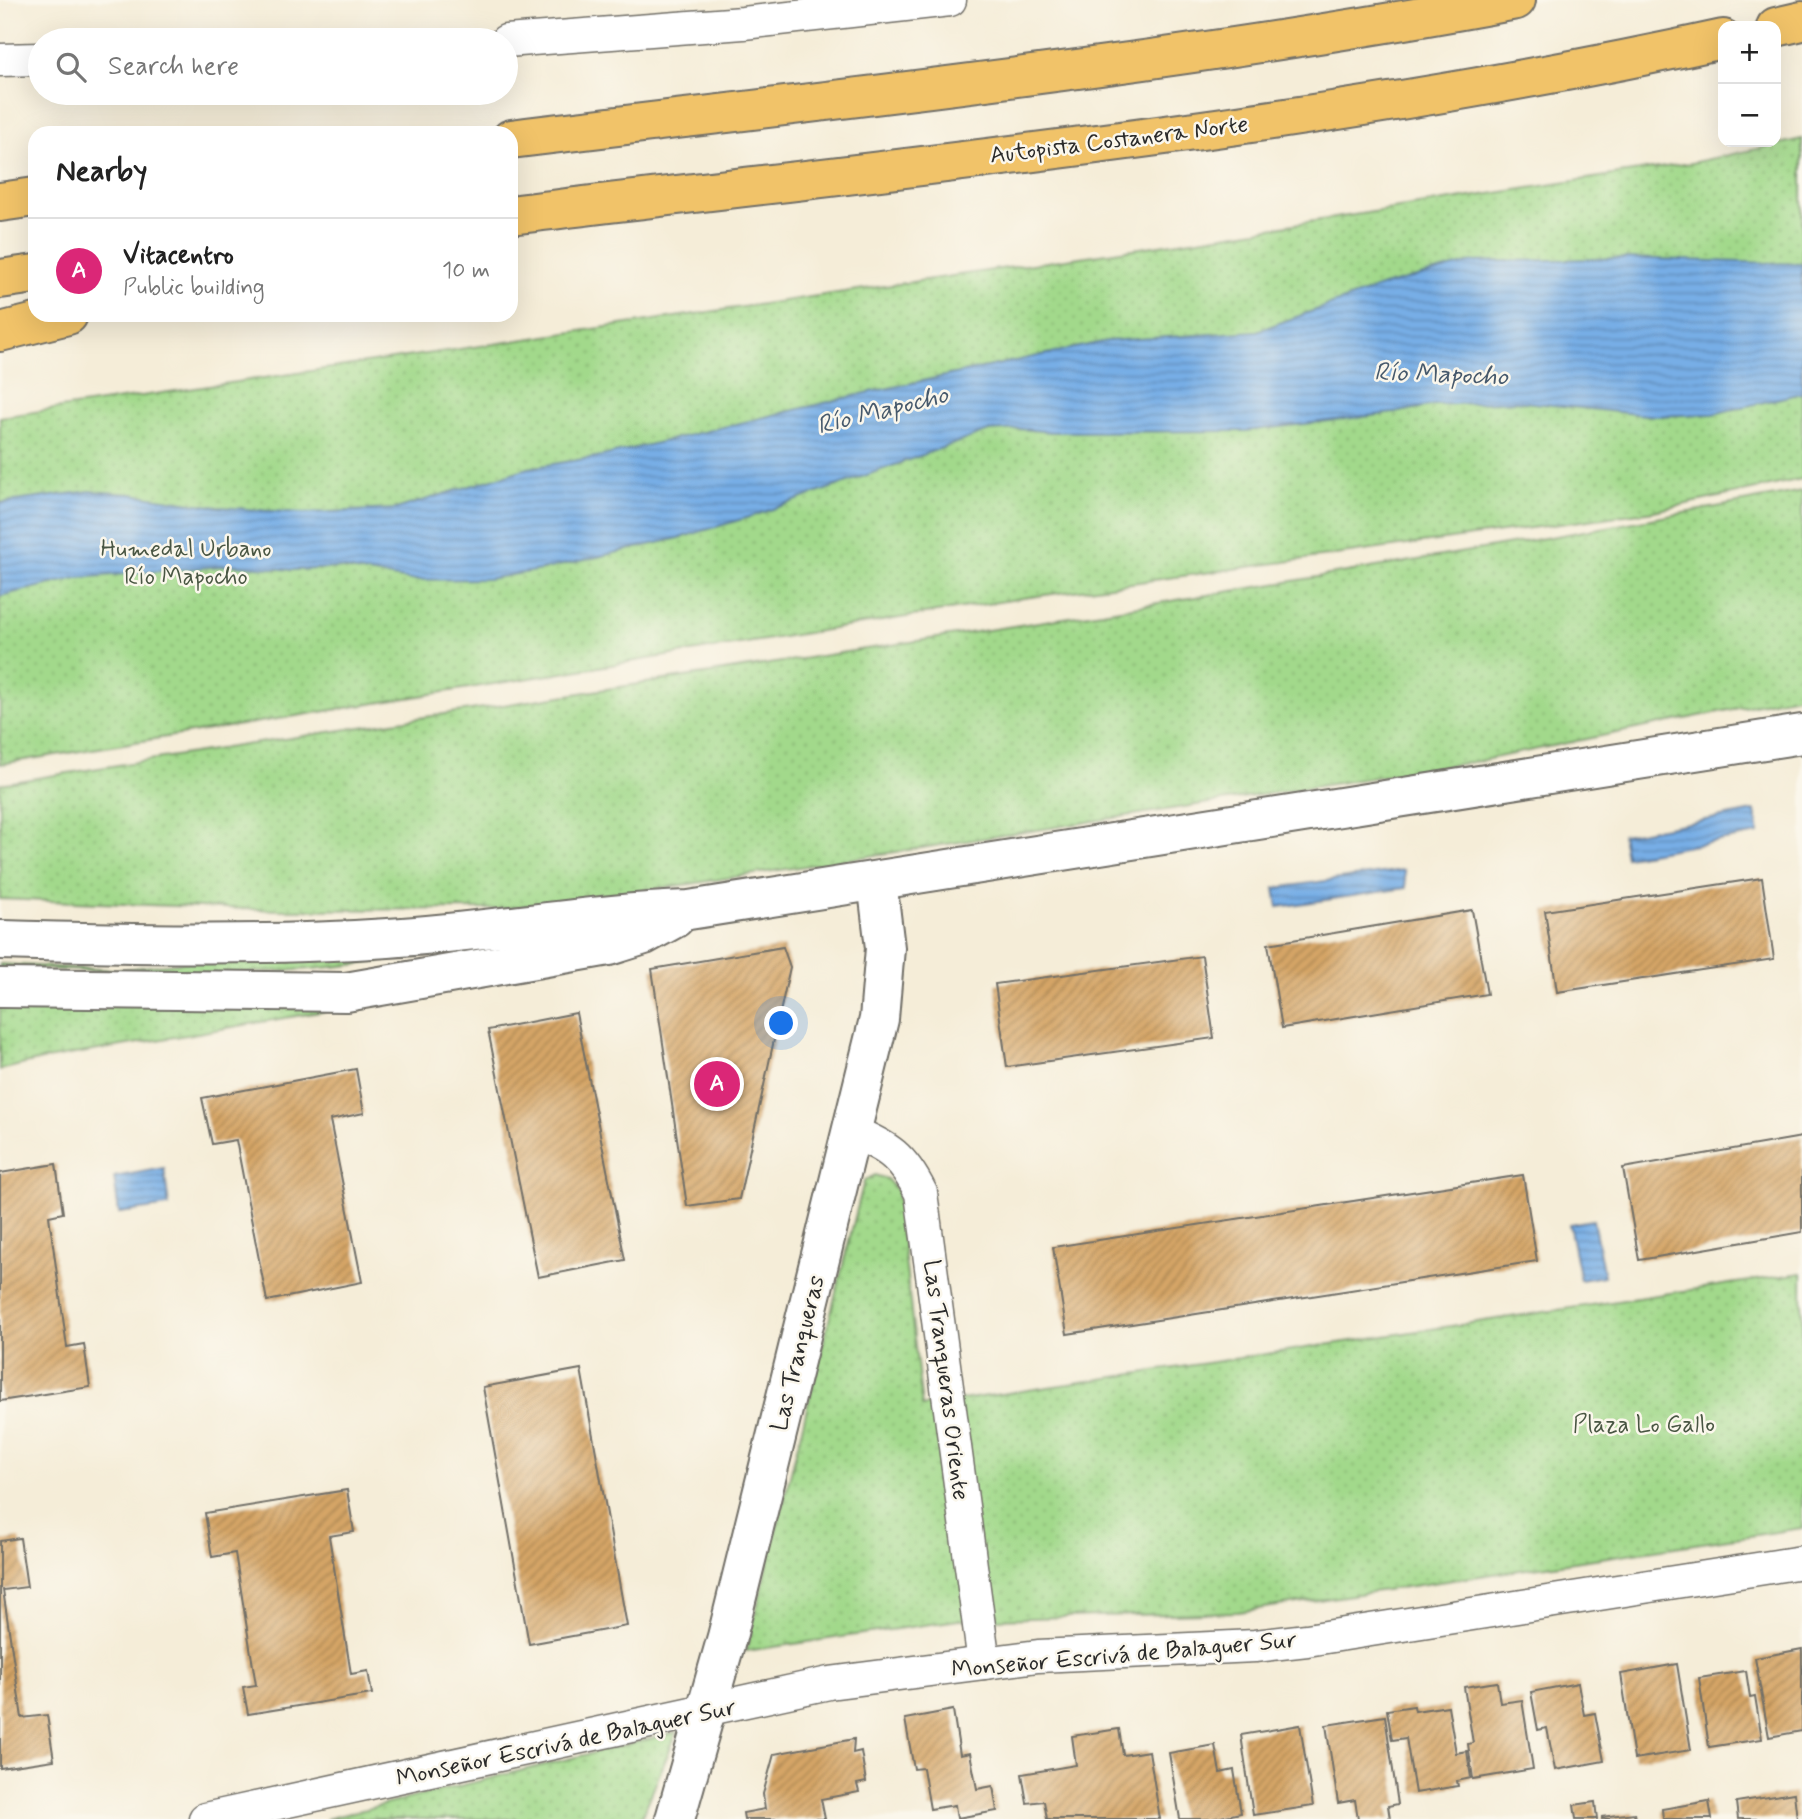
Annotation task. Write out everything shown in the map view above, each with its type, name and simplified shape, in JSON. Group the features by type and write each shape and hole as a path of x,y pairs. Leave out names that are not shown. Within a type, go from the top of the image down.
{"highway":[{"path":"518,138 1125,60 1389,23 1516,0"},
{"path":"1781,26 1802,22"},
{"name":"Autopista Costanera Norte","path":"518,214 1211,128 1421,98 1718,40"},
{"path":"0,202 28,198"},
{"path":"0,279 28,275"},
{"path":"0,332 40,322"}],"street":[{"path":"518,40 743,23 950,0"},
{"path":"0,61 28,60"},
{"path":"0,940 191,944 324,942 392,938 639,912 689,910 1802,734"},
{"name":"Las Tranqueras","path":"675,1819 707,1712 879,1019 885,948 877,881"},
{"path":"0,988 346,992 609,946 643,935 689,910"},
{"name":"Las Tranqueras Oriente","path":"852,1132 885,1146 907,1166 921,1193 984,1663"},
{"name":"Monseñor Escrivá de Balaguer Sur","path":"205,1819 707,1712 830,1683 1038,1656 1255,1646 1307,1640 1802,1562"}],"green space":[{"name":"Humedal Urbano Río Mapocho","path":"1802,139 1802,479 1654,511 1023,598 0,764 0,417 1114,252 1691,163 1765,147 1781,147 1781,144"},
{"path":"1802,491 1802,695 1479,761 690,884 499,909 277,910 0,899 0,784 1128,608"},
{"path":"436,951 328,968 274,972 164,973 0,967 0,964 117,970 241,955"},
{"path":"0,993 378,1002 46,1059 0,1070"},
{"name":"Plaza Lo Gallo","path":"875,1175 887,1179 897,1191 922,1406 1802,1273 1802,1528 1238,1612 958,1620 746,1651 864,1181"},
{"path":"677,1732 641,1819 326,1819"}],"water":[{"name":"Río Mapocho","path":"1626,258 1802,264 1802,393 1713,414 1655,416 1515,401 1434,405 1394,413 1246,431 989,431 756,515 679,538 541,570 488,579 410,580 338,568 293,570 234,565 77,578 0,596 0,503 90,491 131,494 218,507 303,513 396,509 528,468 602,456 866,393 1107,341 1257,331 1383,286 1472,262"},
{"path":"1755,811 1759,834 1626,857 1622,835"},
{"path":"1404,870 1406,888 1278,907 1275,888"},
{"path":"164,1168 169,1206 119,1213 114,1177"},
{"path":"1593,1220 1604,1276 1580,1280 1569,1224"}],"building":[{"path":"1762,878 1774,959 1557,992 1545,911"},
{"path":"1472,910 1487,994 1282,1028 1268,944"},
{"path":"783,947 790,967 739,1199 687,1206 652,969"},
{"path":"1202,956 1214,1038 1007,1067 995,984"},
{"path":"576,1013 625,1260 538,1277 488,1030"},
{"path":"356,1069 364,1113 330,1120 362,1282 267,1301 236,1140 212,1144 202,1098"},
{"path":"1802,1137 1802,1232 1639,1260 1623,1168"},
{"path":"56,1164 63,1213 49,1216 67,1347 84,1344 90,1387 0,1401 0,1173"},
{"path":"1523,1175 1537,1261 1067,1334 1053,1247"},
{"path":"581,1369 627,1626 529,1644 483,1387"},
{"path":"347,1490 354,1532 329,1536 351,1674 368,1671 372,1694 248,1714 243,1687 256,1685 235,1553 212,1557 205,1513"},
{"path":"20,1538 27,1587 3,1590 22,1718 47,1715 54,1760 0,1768 0,1541"},
{"path":"1802,1649 1802,1731 1769,1737 1755,1658"},
{"path":"1677,1664 1691,1750 1634,1759 1621,1674"},
{"path":"1746,1671 1750,1697 1755,1696 1762,1739 1709,1747 1699,1678"},
{"path":"1497,1682 1500,1703 1522,1700 1533,1769 1473,1779 1468,1744 1473,1743 1464,1687"},
{"path":"1578,1683 1584,1715 1595,1713 1604,1761 1555,1770 1547,1728 1538,1730 1531,1692"},
{"path":"1414,1706 1415,1711 1448,1706 1456,1753 1467,1751 1471,1778 1457,1781 1458,1786 1415,1793 1406,1738 1392,1740 1387,1710"},
{"path":"953,1710 960,1755 970,1753 977,1789 993,1786 997,1811 957,1818 955,1805 930,1809 923,1768 914,1769 905,1719"},
{"path":"1385,1716 1398,1804 1388,1806 1390,1819 1358,1819 1355,1800 1338,1803 1326,1725"},
{"path":"1300,1725 1313,1806 1253,1815 1241,1735"},
{"path":"1119,1729 1123,1755 1149,1751 1160,1819 1047,1819 1044,1801 1027,1803 1022,1774 1076,1765 1072,1736"},
{"path":"854,1739 853,1753 861,1751 866,1782 857,1784 859,1792 821,1799 825,1819 744,1819 743,1813 765,1809 763,1794 774,1754"},
{"path":"1215,1745 1220,1773 1234,1770 1241,1813 1211,1819 1180,1819 1169,1753"},
{"path":"1794,1793 1797,1819 1738,1819 1736,1802"},
{"path":"1709,1801 1712,1819 1663,1819 1662,1809"},
{"path":"1595,1802 1597,1819 1576,1819 1574,1805"},
{"path":"1634,1813 1635,1819 1602,1819 1602,1817"}],"place":[{"name":"Vitacentro","path":"717,1084"}]}
